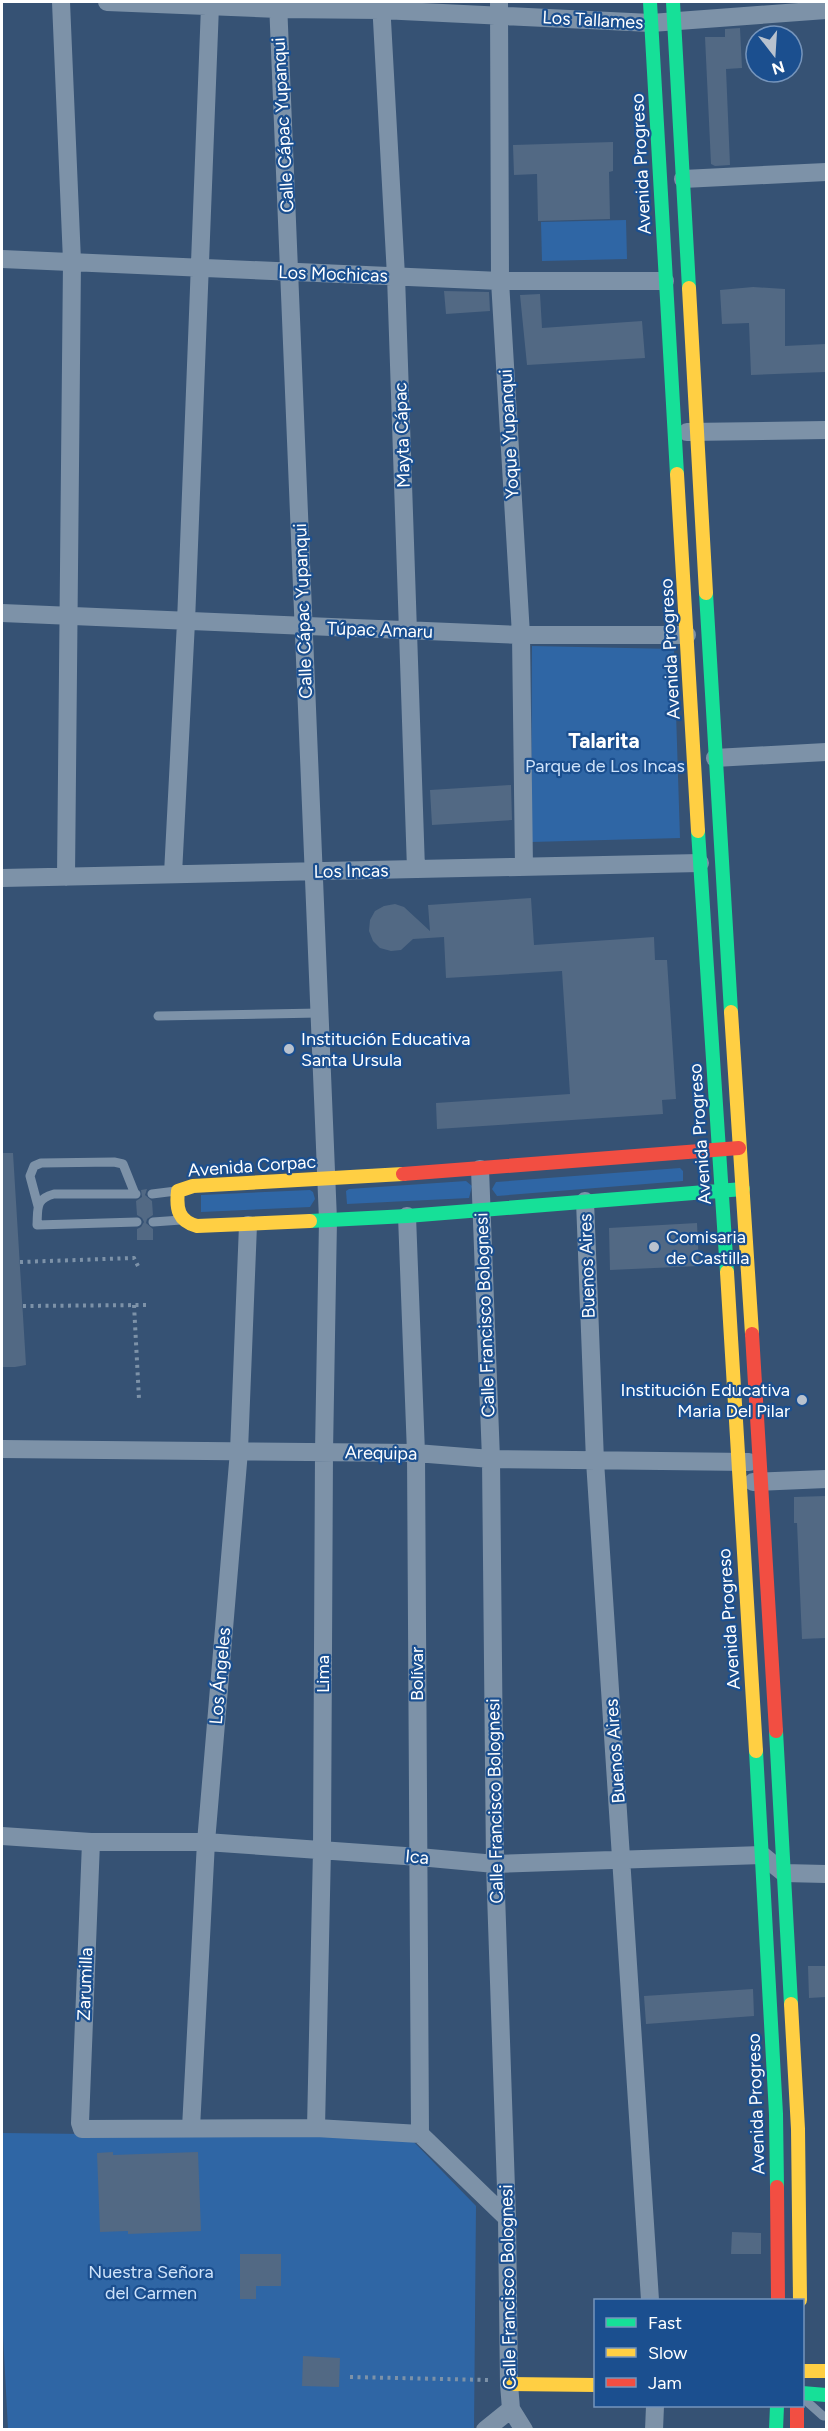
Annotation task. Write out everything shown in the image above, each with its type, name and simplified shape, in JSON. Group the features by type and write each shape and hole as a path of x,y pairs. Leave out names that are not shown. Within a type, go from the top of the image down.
{"main road":[{"name":"Avenida Progreso","path":"650,2 700,863 720,1149 762,1855 776,2114 777,2299"},
{"path":"673,2 715,758 762,1482 784,1873 798,2129 800,2299"},
{"name":"Avenida Corpac","path":"184,1220 176,1206 178,1191 193,1186 480,1169 740,1148"},
{"path":"184,1220 197,1226 407,1216 742,1189"},
{"path":"804,2371 826,2372"},
{"path":"509,2384 594,2385"},
{"path":"804,2395 826,2395"},
{"path":"776,2430 777,2407"},
{"path":"797,2407 797,2430"}],"street":[{"path":"61,2 72,261 66,877"},
{"name":"Los Tallames","path":"107,2 210,6 499,9 651,23 826,10"},
{"name":"Calle Cápac Yupanqui","path":"278,5 328,1220"},
{"path":"173,874 186,622 210,6"},
{"name":"Mayta Cápac","path":"381,6 396,276 416,869"},
{"name":"Yoque Yupanqui","path":"499,9 500,281 521,635 524,867"},
{"path":"683,179 826,172"},
{"name":"Los Mochicas","path":"2,259 500,281 665,281"},
{"path":"675,433 826,430"},
{"name":"Túpac Amaru","path":"2,613 409,632 687,635"},
{"path":"715,758 826,752"},
{"name":"Los Incas","path":"2,878 700,863"},
{"name":"Calle Francisco Bolognesi","path":"480,1169 491,1459 495,1864 507,2218 509,2384 510,2409 524,2430"},
{"name":"Buenos Aires","path":"585,1202 595,1461 650,2299"},
{"name":"Bolívar","path":"407,1216 416,1453 420,2133"},
{"name":"Lima","path":"315,2128 322,1849 328,1220"},
{"name":"Los Ángeles","path":"191,2128 206,1842 238,1451 248,1224"},
{"name":"Arequipa","path":"2,1449 416,1453 491,1459 760,1462"},
{"path":"739,1483 826,1479"},
{"name":"Ica","path":"2,1836 91,1842 206,1842 322,1849 495,1864 762,1855"},
{"name":"Zarumilla","path":"91,1842 80,2126 82,2129 191,2128"},
{"path":"762,1855 784,1873 826,1874"},
{"path":"191,2128 315,2128 420,2133 507,2218"},
{"path":"654,2430 655,2407"},
{"path":"485,2430 510,2409"}],"lane":[{"path":"158,1016 319,1013"},
{"path":"38,1206 43,1197 54,1194 136,1194 123,1164 114,1162 41,1163 34,1166 30,1176 38,1206 37,1225 137,1222"},
{"path":"152,1194 178,1191"},
{"path":"153,1222 184,1220"},
{"path":"804,2397 823,2416 826,2416"}],"path":[{"path":"20,1262 134,1258 140,1270"},
{"path":"134,1305 139,1399"},
{"path":"22,1306 146,1305"},
{"path":"350,2376 475,2380"}],"green space":[{"path":"626,220 627,259 542,261 541,222"},
{"name":"Parque de Los Incas","path":"532,646 674,649 680,838 531,842"},
{"path":"680,1168 683,1171 683,1181 497,1196 492,1189 496,1182"},
{"path":"466,1181 472,1186 469,1198 347,1204 346,1191 349,1189"},
{"path":"310,1190 315,1199 310,1207 201,1212 201,1195"},
{"name":"Nuestra Señora del Carmen","path":"2,2133 410,2138 476,2206 474,2429 8,2429 2,2317"}],"building":[{"path":"740,28 742,68 726,69 730,165 715,166 711,164 705,37 725,37 725,29"},
{"path":"613,142 613,171 609,172 610,219 538,221 537,174 514,175 513,145"},
{"path":"753,287 785,289 785,346 826,344 826,372 751,375 749,323 722,324 720,290"},
{"path":"444,291 489,292 490,311 446,314"},
{"path":"540,294 542,328 642,321 645,358 527,365 520,295"},
{"path":"511,785 512,820 432,825 430,790"},
{"path":"531,898 534,945 654,937 655,960 667,960 676,1099 662,1100 663,1114 437,1129 436,1103 570,1094 562,971 446,978 444,937 413,939 401,950 391,951 380,948 373,941 369,931 370,920 375,911 395,904 404,907 430,931 428,905"},
{"path":"2,1153 13,1153 26,1365 15,1367 2,1367"},
{"path":"147,1189 145,1195 152,1201 153,1215 147,1219 146,1223 153,1229 153,1240 137,1240 137,1229 144,1222 137,1215 136,1201 142,1197 141,1190"},
{"name":"Comisaria de Castilla","path":"697,1223 699,1266 610,1270 609,1228"},
{"path":"826,1496 826,1638 802,1639 794,1497"},
{"path":"808,1966 826,1966 826,1997 809,1998"},
{"path":"753,1989 754,2016 646,2024 644,1996"},
{"path":"113,2152 113,2155 198,2152 201,2231 128,2234 128,2231 100,2232 97,2153"},
{"path":"732,2232 761,2233 761,2254 731,2254"},
{"path":"240,2254 281,2254 281,2286 256,2286 256,2299 240,2299"},
{"path":"303,2356 340,2358 339,2387 302,2386"}],"traffic: fast":[{"path":"650,2 677,474"},
{"path":"673,2 689,288"},
{"path":"706,593 731,1012"},
{"path":"698,831 727,1272"},
{"path":"310,1221 407,1216 743,1189"},
{"path":"776,1731 791,2004"},
{"path":"756,1751 776,2114 777,2187"},
{"path":"804,2393 826,2395"},
{"path":"776,2430 777,2407"}],"traffic: slow":[{"path":"689,288 706,593"},
{"path":"677,474 698,831"},
{"path":"731,1012 752,1334"},
{"path":"310,1221 197,1226 182,1217 177,1203 178,1191 193,1186 403,1174"},
{"path":"727,1272 756,1751"},
{"path":"791,2004 798,2129 800,2299"},
{"path":"804,2371 826,2371"},
{"path":"509,2384 594,2385"}],"traffic: jam":[{"path":"403,1174 739,1148"},
{"path":"752,1334 776,1731"},
{"path":"777,2187 778,2299"},
{"path":"797,2407 797,2430"}],"place":[{"name":"Institución Educativa Santa Ursula","path":"289,1049"},
{"name":"Comisaria de Castilla","path":"654,1247"},
{"name":"Institución Educativa Maria Del Pilar","path":"802,1400"}],"district":[{"name":"Talarita","path":"604,741"}]}
